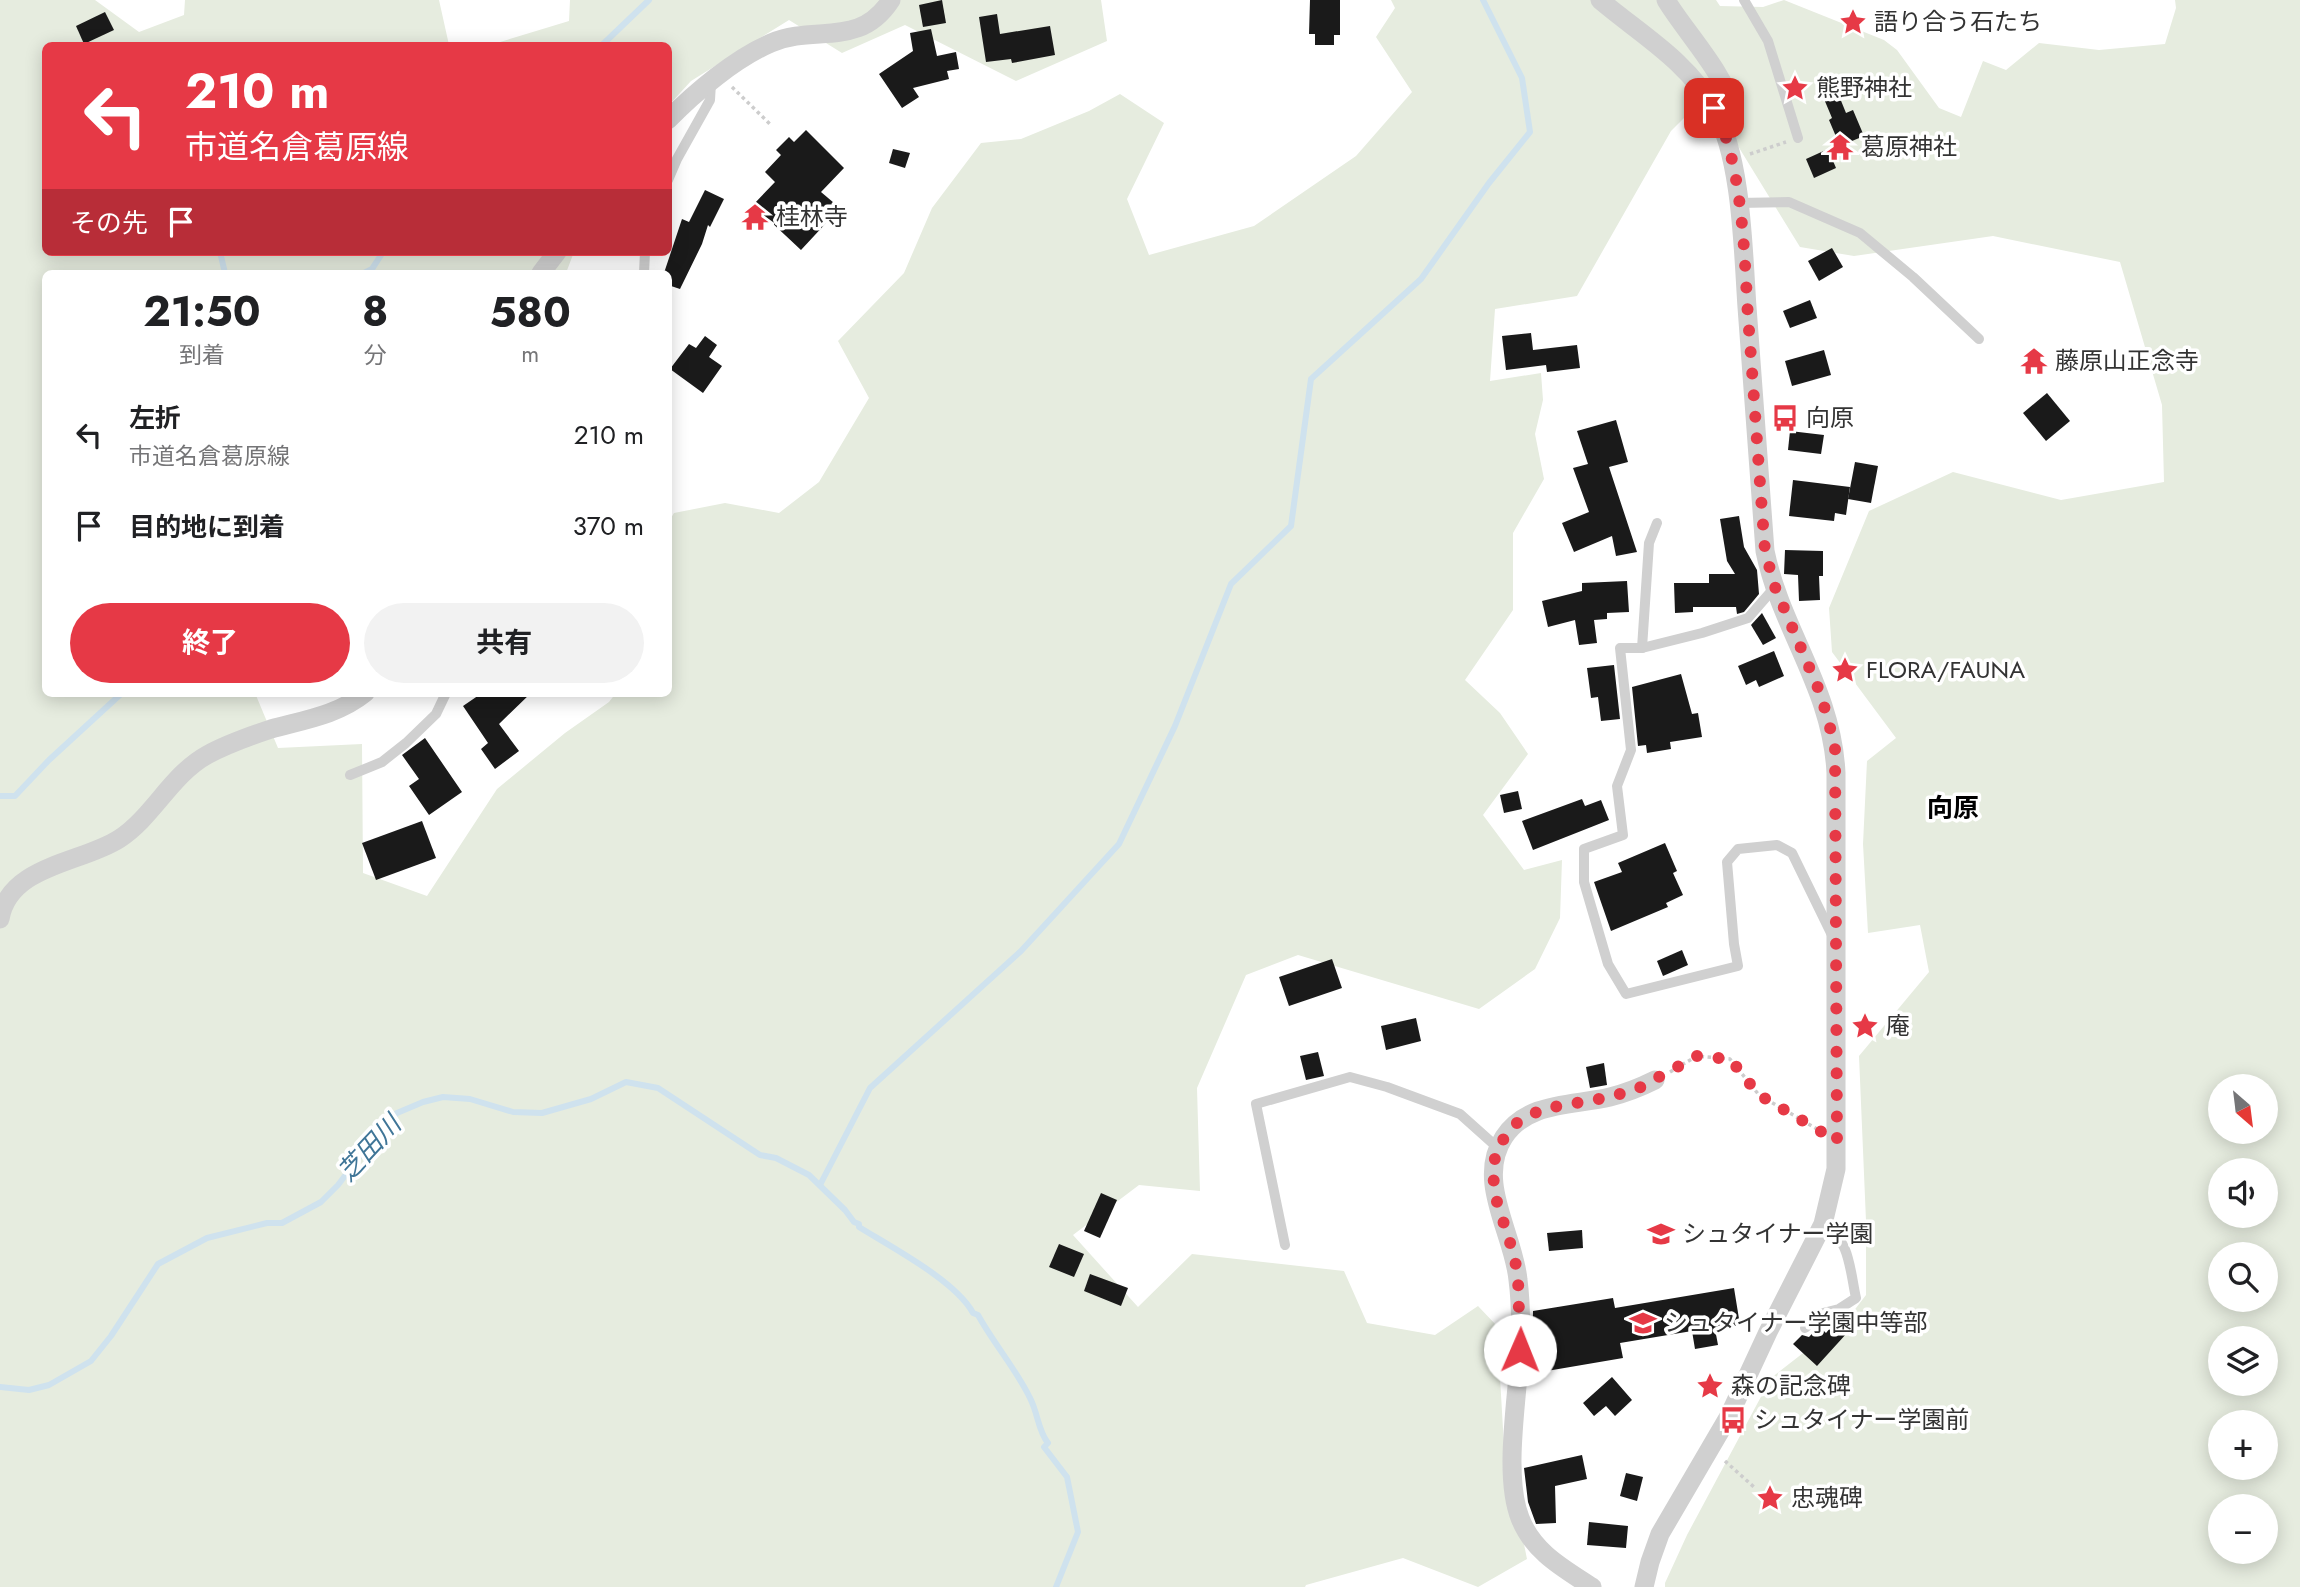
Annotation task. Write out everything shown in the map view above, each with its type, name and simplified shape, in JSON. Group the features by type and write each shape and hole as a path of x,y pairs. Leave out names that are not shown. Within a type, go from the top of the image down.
{"street":[{"path":"672,117 748,56 789,37 847,33 865,26 880,16 891,0"},
{"path":"1600,0 1669,54 1701,89 1724,127 1732,159 1744,262 1765,551 1775,587 1821,695 1835,746 1836,1169 1823,1224 1729,1416 1660,1534 1644,1587"},
{"path":"1666,0 1728,97 1732,110 1724,127"},
{"path":"543,270 554,256"},
{"path":"0,919 2,909 10,896 23,883 40,872 78,859 120,839 194,764 246,738 337,710 358,697"},
{"path":"1592,1587 1538,1549 1520,1520 1514,1499 1513,1437 1520,1350 1520,1301 1514,1255 1497,1202 1494,1162 1498,1148 1515,1124 1542,1109 1610,1097 1655,1080"}],"lane":[{"path":"1744,0 1768,41 1798,138"},
{"path":"672,171 710,100 716,80"},
{"path":"1738,203 1789,202 1860,233 1979,338"},
{"path":"1642,648 1649,543 1657,523"},
{"path":"1775,587 1748,618 1642,648 1620,648 1631,750 1617,786 1623,835 1584,849 1584,882 1608,964 1626,995 1738,966 1727,862 1738,849 1777,845 1792,853 1836,944"},
{"path":"349,775 382,762 406,743 436,714 444,697"},
{"path":"1285,1245 1256,1104 1350,1077 1387,1087 1460,1114 1498,1148"},
{"path":"1805,1328 1823,1313 1839,1309 1856,1298 1844,1244 1833,1229 1823,1224"}],"path":[{"path":"716,80 772,125"},
{"path":"1732,159 1798,138"},
{"path":"1655,1080 1697,1056 1730,1059 1759,1095 1837,1141"},
{"path":"1710,1448 1755,1488"}],"shaded area":[{"path":"0,0 95,0 139,32 184,15 185,0 439,0 448,42 42,42 42,256 572,256 567,270 42,270 42,697 257,697 278,748 362,744 363,873 427,896 497,789 565,733 613,697 672,697 672,516 674,513 725,503 779,513 819,482 869,398 838,341 904,273 932,208 981,143 1021,139 1089,111 1120,94 1164,123 1127,199 1149,255 1254,226 1356,156 1412,92 1376,37 1395,8 1391,0 1716,0 1720,6 1763,7 1784,0 1884,40 1897,50 1939,108 1961,117 1983,61 2006,70 2039,43 2099,50 2165,44 2176,8 2175,0 2300,0 2300,1587 1665,1587 1687,1535 1771,1378 1807,1350 1836,1334 1866,1295 1866,1221 1859,1056 1929,972 1920,925 1868,933 1863,844 1867,761 1896,738 1832,652 1829,608 1869,511 1953,472 2061,500 2164,482 2162,405 2120,262 1993,236 1854,256 1800,247 1738,146 1691,111 1671,131 1577,296 1495,309 1490,381 1541,373 1543,400 1535,434 1544,479 1513,533 1513,610 1465,680 1500,713 1528,754 1483,815 1524,870 1562,860 1560,918 1535,969 1479,1009 1298,955 1246,975 1197,1088 1200,1191 1139,1185 1073,1235 1138,1307 1192,1254 1344,1271 1367,1323 1435,1335 1478,1306 1497,1326 1504,1446 1527,1559 1478,1587 1403,1558 1306,1585 0,1587"},
{"path":"570,0 1101,0 1107,41 1016,81 905,25 842,53 789,20 691,81 672,102 672,42 500,42 569,21"}],"building":[{"path":"942,0 946,23 923,27 919,5"},
{"path":"1310,0 1340,0 1340,35 1334,35 1334,45 1315,45 1315,34 1309,34"},
{"path":"105,12 114,30 83,42 76,26"},
{"path":"997,14 1000,34 1050,26 1055,55 1012,63 1011,59 986,62 979,17"},
{"path":"931,29 937,56 956,52 959,69 947,71 949,79 913,88 919,97 902,108 879,74 913,51 910,33"},
{"path":"1833,81 1846,113 1853,110 1864,136 1840,146 1819,87"},
{"path":"806,130 844,168 821,192 834,203 821,216 827,222 801,250 753,205 775,182 765,172 781,155 776,150 789,137 794,142"},
{"path":"893,149 910,153 905,168 889,163"},
{"path":"1828,149 1836,168 1814,178 1806,159"},
{"path":"705,190 724,199 710,227 708,225 702,244 680,289 672,286 672,270 665,270 672,256 682,219 689,222"},
{"path":"1832,248 1843,267 1819,281 1808,261"},
{"path":"1810,300 1817,318 1790,328 1783,311"},
{"path":"1531,333 1533,350 1577,345 1580,368 1547,372 1546,365 1506,370 1502,336"},
{"path":"705,336 717,345 709,357 722,366 703,393 672,370 672,366 689,344 696,348"},
{"path":"1824,350 1831,375 1792,386 1785,361"},
{"path":"2047,393 2070,421 2046,441 2023,413"},
{"path":"1616,420 1628,462 1609,467 1637,552 1616,556 1612,536 1574,552 1562,523 1589,512 1573,468 1588,464 1577,431"},
{"path":"1790,431 1824,435 1821,454 1788,450"},
{"path":"1855,462 1878,466 1871,503 1848,499"},
{"path":"1793,480 1850,487 1846,515 1835,513 1834,521 1789,516"},
{"path":"1739,516 1744,547 1757,570 1759,594 1744,612 1737,614 1736,607 1693,607 1693,612 1675,613 1674,583 1709,583 1709,574 1735,574 1727,561 1720,519"},
{"path":"1785,550 1823,551 1823,576 1819,576 1820,600 1799,601 1798,575 1784,574"},
{"path":"1627,581 1629,612 1607,613 1607,619 1594,620 1597,643 1579,645 1575,620 1548,627 1542,601 1582,591 1582,583"},
{"path":"1762,613 1776,638 1763,645 1751,625"},
{"path":"1774,651 1784,676 1759,687 1756,680 1746,685 1738,666"},
{"path":"1614,665 1620,719 1601,721 1598,697 1591,698 1587,668"},
{"path":"1681,674 1692,714 1698,713 1702,737 1670,742 1671,749 1647,753 1646,745 1638,746 1632,687"},
{"path":"476,697 527,697 499,724 519,751 495,769 481,749 488,743 463,706"},
{"path":"425,738 462,792 429,815 409,786 419,779 402,755"},
{"path":"1518,791 1522,809 1504,813 1500,795"},
{"path":"1582,799 1585,806 1601,800 1609,820 1533,850 1522,821"},
{"path":"422,821 436,858 376,880 362,843"},
{"path":"1665,843 1677,871 1673,873 1683,895 1666,903 1668,907 1611,931 1594,882 1622,872 1618,863"},
{"path":"1682,950 1688,965 1663,976 1657,961"},
{"path":"1332,959 1342,988 1289,1006 1279,977"},
{"path":"1416,1018 1421,1041 1386,1050 1381,1026"},
{"path":"1318,1052 1324,1076 1306,1080 1300,1056"},
{"path":"1604,1063 1607,1085 1590,1088 1586,1067"},
{"path":"1101,1193 1117,1200 1100,1238 1084,1231"},
{"path":"1582,1230 1583,1248 1549,1251 1547,1233"},
{"path":"1059,1244 1084,1254 1074,1277 1049,1267"},
{"path":"1090,1274 1128,1288 1121,1306 1084,1291"},
{"path":"1734,1288 1740,1325 1715,1329 1718,1345 1695,1349 1692,1331 1620,1343 1623,1358 1535,1373 1532,1353 1533,1311 1613,1298 1615,1308"},
{"path":"1835,1322 1847,1333 1817,1366 1793,1344 1802,1335 1809,1337 1819,1326 1826,1333"},
{"path":"1612,1377 1632,1400 1615,1416 1606,1406 1594,1416 1583,1403"},
{"path":"1582,1455 1587,1479 1555,1486 1556,1523 1536,1524 1528,1502 1524,1468"},
{"path":"1626,1473 1643,1477 1637,1501 1620,1496"},
{"path":"1589,1522 1628,1526 1626,1548 1587,1545"}],"waterway":[{"path":"605,42 649,0"},
{"path":"820,1185 870,1088 1021,951 1119,844 1175,726 1231,584 1291,526 1311,379 1421,279 1489,183 1530,132 1522,78 1483,0"},
{"path":"221,256 224,270"},
{"path":"370,270 380,256"},
{"path":"0,796 15,796 49,760 118,697"},
{"name":"芝田川","path":"0,1387 29,1390 49,1385 91,1361 111,1336 158,1264 207,1238 267,1223 282,1223 321,1202 338,1185 382,1127 397,1113 443,1097 470,1099 513,1112 542,1113 591,1099 626,1082 658,1088 760,1155 776,1158 809,1175 859,1227 938,1277 978,1315 1033,1404 1048,1443 1044,1447 1067,1477 1078,1532 1056,1587"}],"place":[{"name":"語り合う石たち","path":"1853,22"},
{"name":"熊野神社","path":"1795,88"},
{"name":"葛原神社","path":"1840,147"},
{"name":"桂林寺","path":"755,217"},
{"name":"藤原山正念寺","path":"2034,361"},
{"name":"向原","path":"1785,418"},
{"name":"FLORA/FAUNA","path":"1845,670"},
{"name":"庵","path":"1865,1026"},
{"name":"シュタイナー学園","path":"1661,1234"},
{"name":"シュタイナー学園中等部","path":"1643,1323"},
{"name":"森の記念碑","path":"1710,1386"},
{"name":"シュタイナー学園前","path":"1733,1420"},
{"name":"忠魂碑","path":"1770,1498"}],"district":[{"name":"向原","path":"1953,808"}],"route":[{"path":"1520,1350 1518,1277 1497,1202 1493,1176 1498,1148 1515,1124 1527,1115 1542,1109 1610,1097 1639,1088 1697,1056 1730,1059 1759,1095 1837,1141 1835,746 1821,695 1775,587 1765,551 1744,262 1734,166 1724,127 1714,108"}]}
